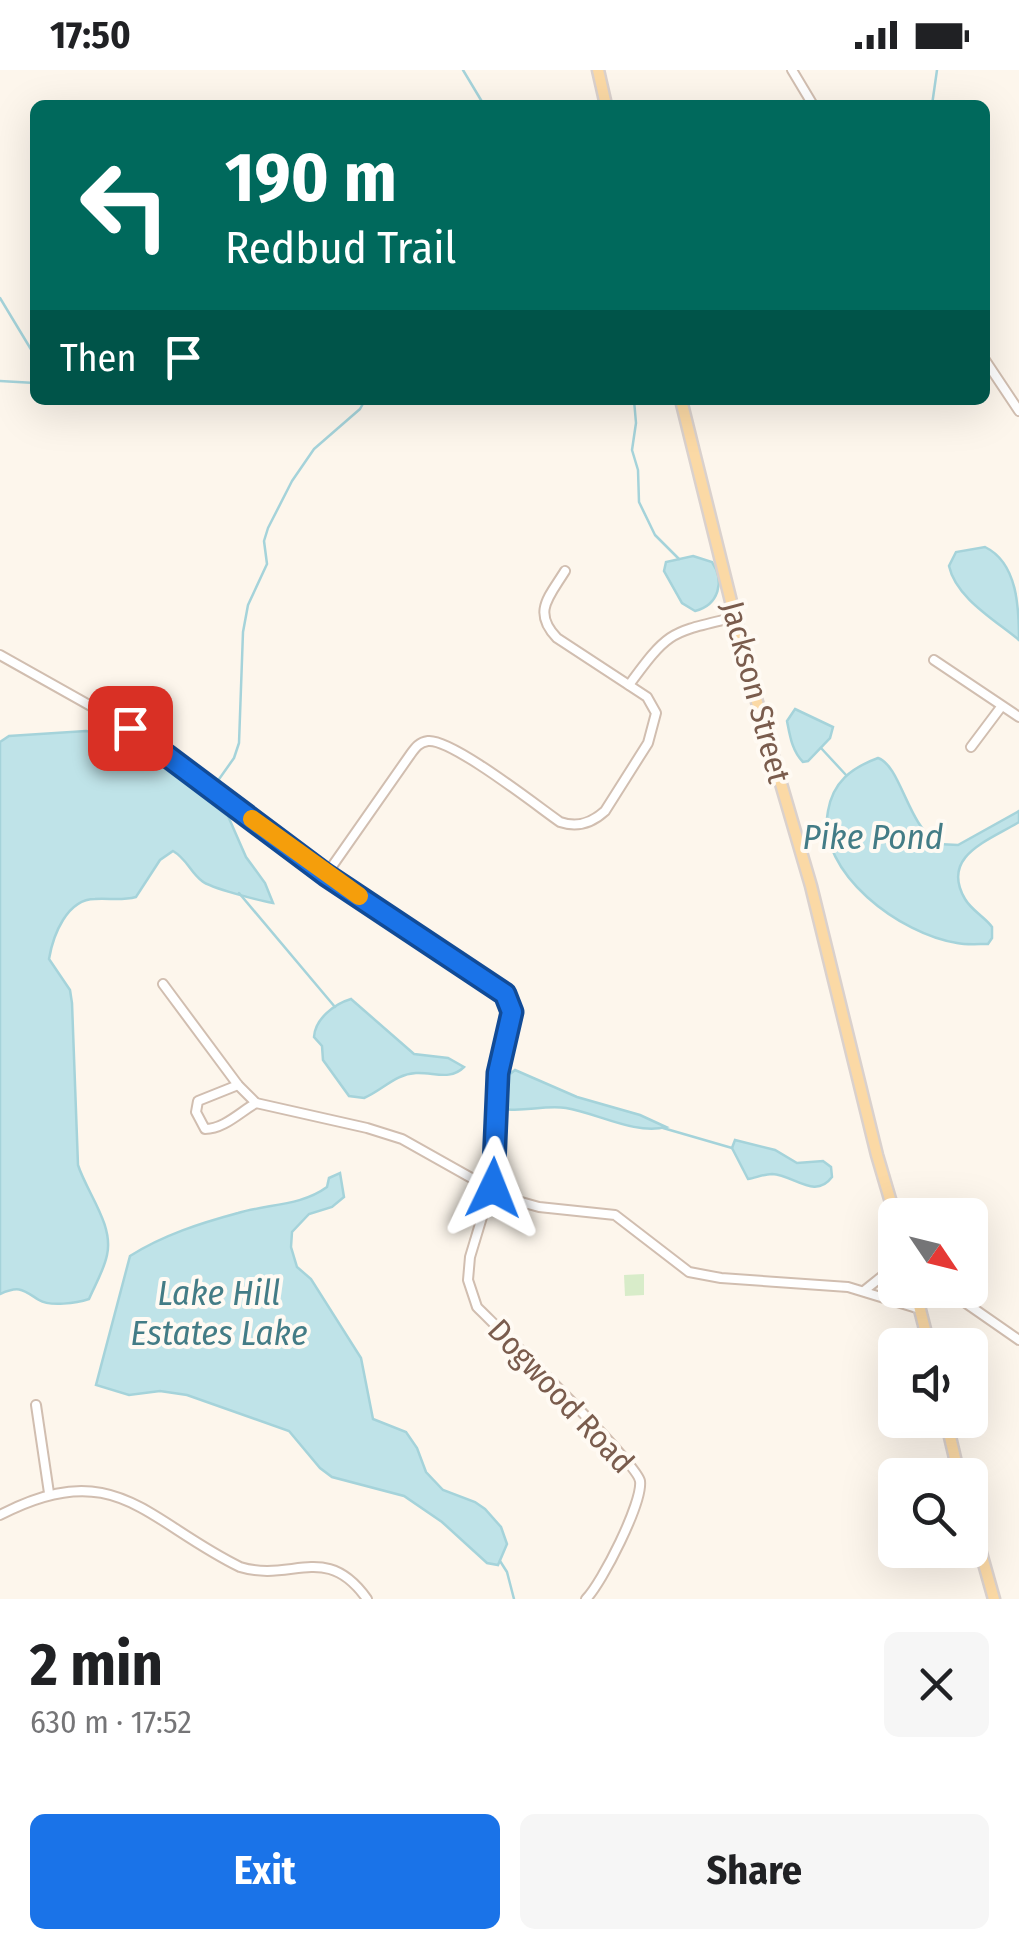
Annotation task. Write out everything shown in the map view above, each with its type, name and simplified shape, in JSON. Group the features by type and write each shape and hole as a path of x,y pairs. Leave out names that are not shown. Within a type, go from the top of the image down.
{"main road":[{"path":"598,70 605,100"},
{"name":"Jackson Street","path":"682,405 769,750 811,886 890,1198"},
{"path":"920,1309 925,1328"},
{"path":"985,1568 994,1599"}],"street":[{"path":"792,70 810,100"},
{"path":"990,367 1019,410"},
{"path":"326,875 410,755 422,742 431,740 454,749 560,822 578,825 598,818 648,743 655,724 654,706 557,638 546,626 543,615 548,598 565,572"},
{"path":"629,685 661,641 677,631 736,617"},
{"path":"0,655 146,738 326,875 505,994 512,1012 498,1073 493,1188"},
{"path":"934,660 1019,717"},
{"path":"971,747 1001,707"},
{"path":"163,984 238,1085 256,1102 402,1139 507,1198 539,1207 615,1215 676,1264 702,1276 865,1290 920,1309"},
{"path":"238,1085 198,1101 196,1112 204,1129 211,1130 256,1102"},
{"name":"Dogwood Road","path":"493,1188 470,1257 468,1280 477,1307 614,1444 640,1482 603,1578 586,1599"},
{"path":"865,1290 878,1280"},
{"path":"973,1308 1019,1340"},
{"path":"36,1405 50,1493"},
{"path":"0,1516 50,1493 131,1500 240,1567 259,1570 327,1566 350,1578 367,1599"}],"green space":[{"path":"644,1274 644,1295 625,1296 624,1275"}],"water":[{"path":"985,547 996,554 1010,575 1017,601 1019,640 978,608 953,578 949,566 956,552"},
{"path":"693,556 712,562 719,584 710,603 695,611 682,603 664,571 666,562"},
{"path":"795,709 833,727 830,738 803,762 794,748 787,721"},
{"path":"86,731 116,736 137,746 228,816 273,903 207,884 173,851 160,860 136,897 85,901 63,920 49,959 70,990 78,1165 103,1221 108,1244 104,1266 89,1299 56,1304 21,1290 0,1294 0,742 9,736"},
{"name":"Pike Pond","path":"878,758 893,772 919,823 938,844 958,845 1019,811 1019,822 971,851 959,872 965,899 992,927 988,944 957,943 912,928 867,897 835,857 828,834 830,801 839,784 852,772"},
{"path":"351,999 414,1054 448,1058 464,1067 447,1075 409,1074 364,1098 349,1096 323,1060 322,1046 314,1037 326,1013"},
{"path":"515,1070 577,1097 640,1115 666,1127 629,1126 566,1108 504,1109 505,1078"},
{"path":"735,1140 775,1150 797,1163 823,1161 831,1167 832,1177 819,1186 772,1174 748,1179 732,1148"},
{"name":"Lake Hill Estates Lake","path":"340,1173 344,1197 332,1207 309,1214 292,1232 291,1247 297,1267 311,1279 361,1358 373,1419 406,1432 426,1472 443,1490 475,1502 501,1527 507,1544 498,1565 487,1563 442,1522 404,1496 332,1477 289,1431 187,1395 160,1391 129,1395 96,1385 130,1256 196,1225 306,1198 327,1187 329,1178"}],"waterway":[{"path":"463,70 481,100"},
{"path":"933,100 937,70"},
{"path":"0,298 30,348"},
{"path":"0,381 30,383"},
{"path":"217,782 234,758 239,743 243,632 248,605 267,564 264,541 268,528 314,449 362,405"},
{"path":"634,405 632,450 638,470 639,502 655,535 679,559"},
{"path":"821,748 846,775"},
{"path":"239,893 335,1007"},
{"path":"663,1128 732,1148"},
{"path":"500,1561 514,1599"}],"slow traffic":[{"path":"252,819 359,896"}],"route":[{"path":"130,728 326,875 505,994 512,1012 498,1073 493,1188"}]}
